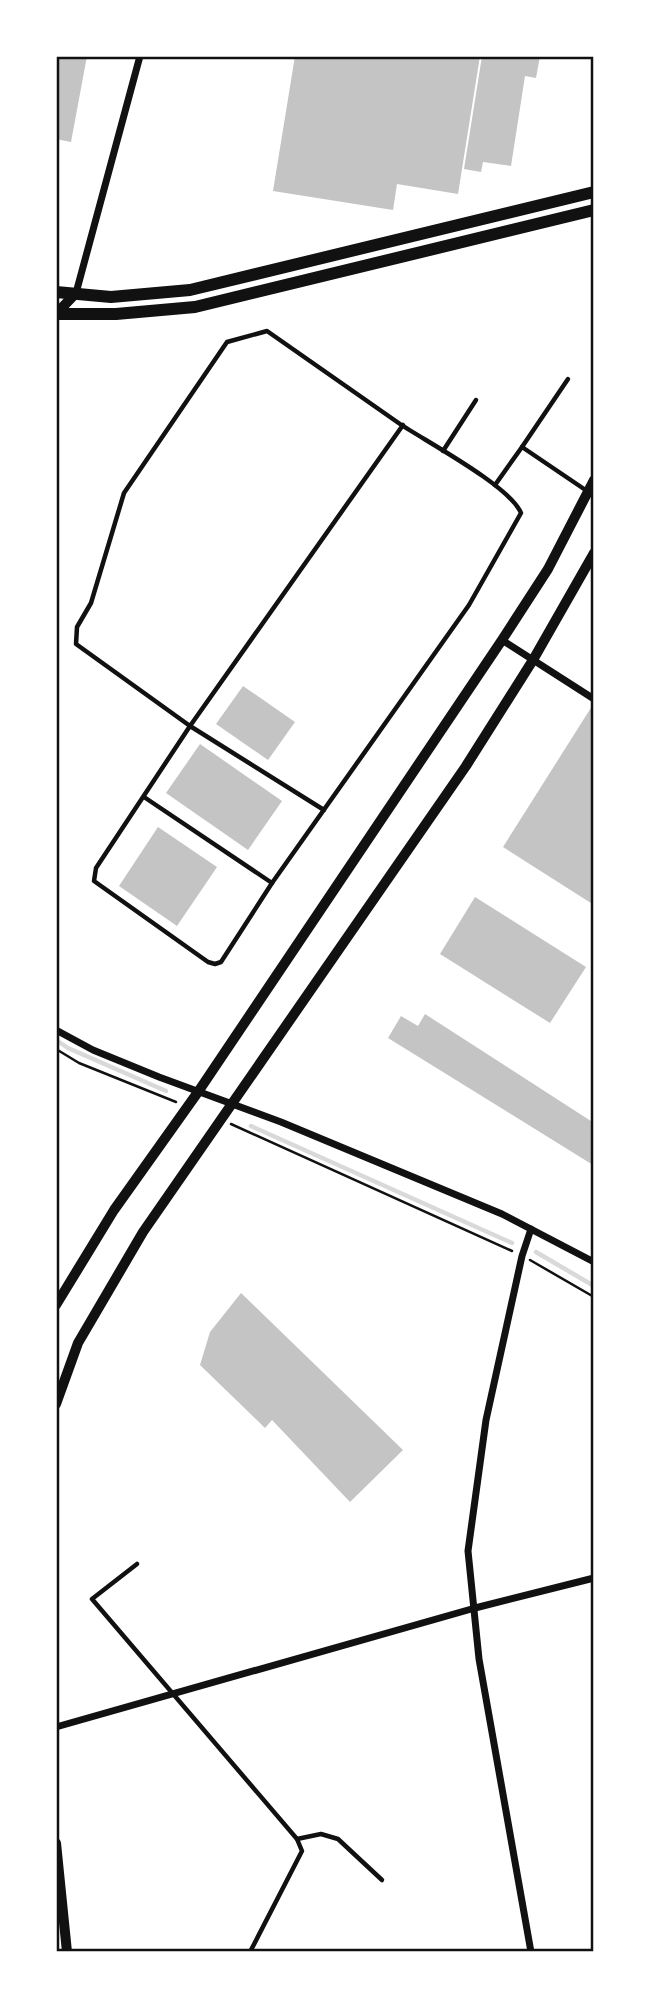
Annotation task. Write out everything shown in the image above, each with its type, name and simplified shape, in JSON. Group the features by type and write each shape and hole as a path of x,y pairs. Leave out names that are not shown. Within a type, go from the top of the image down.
{"main road":[{"path":"56,292 111,297 190,290 594,192"},
{"path":"56,314 116,314 195,307 594,210"}],"street":[{"path":"56,314 76,293 140,56"},
{"path":"56,1306 114,1210 188,1107 502,640 548,569 594,480"},
{"path":"56,1404 78,1343 143,1232 466,766 533,660 594,553"},
{"path":"502,640 594,699"},
{"path":"56,1030 93,1050 293,1127 531,1229 594,1262"},
{"path":"531,1229 522,1256 486,1420 468,1551 479,1659 531,1952"},
{"path":"56,1727 475,1608 594,1578"},
{"path":"56,1843 67,1952"}],"lane":[{"path":"324,810 190,726 76,644 77,627 91,603 124,493 227,342 267,331 495,485 518,505 521,513 469,605 324,810 272,883 221,962 208,962 94,881 96,868 190,726 403,425"},
{"path":"495,485 568,379"},
{"path":"443,451 477,400"},
{"path":"522,447 588,492"},
{"path":"144,797 272,883"},
{"path":"137,1564 92,1599 297,1839 302,1851 250,1952"},
{"path":"297,1839 321,1834 338,1839 382,1880"}],"path":[{"path":"56,1049 79,1063 188,1107"},
{"path":"221,1120 522,1256 594,1297"}],"building":[{"path":"56,56 87,56 71,142 56,139"},
{"path":"295,56 480,56 458,194 397,184 393,210 273,191"},
{"path":"482,56 540,56 536,78 525,76 511,166 483,162 481,172 464,169"},
{"path":"243,686 295,722 268,760 216,724"},
{"path":"594,703 594,905 503,847"},
{"path":"200,744 282,801 248,850 166,793"},
{"path":"158,827 217,867 177,926 119,886"},
{"path":"475,897 586,967 550,1023 440,954"},
{"path":"425,1014 594,1123 593,1165 388,1038 401,1016 418,1026"},
{"path":"241,1293 403,1450 350,1502 272,1420 265,1428 200,1365 210,1332"}],"waterway":[{"path":"56,1040 68,1048 166,1091"},
{"path":"251,1126 512,1243"},
{"path":"536,1252 594,1286"}]}
